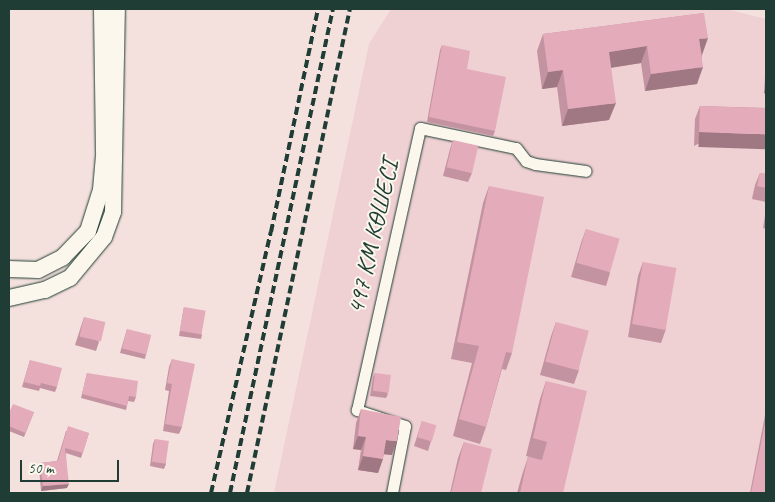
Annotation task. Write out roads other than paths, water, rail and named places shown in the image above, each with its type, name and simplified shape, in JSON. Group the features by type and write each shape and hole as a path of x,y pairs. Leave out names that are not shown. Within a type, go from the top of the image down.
{"main road":[{"path":"9,269 38,270 64,257 78,245 94,215 101,190 104,152 102,9"},
{"path":"9,298 45,290 70,278 104,237 113,212 118,9"}],"street":[{"name":"497 КМ КӨШЕСІ","path":"392,493 405,426 356,410 420,128 516,148 526,161 535,164 586,171"}],"railway":[{"path":"211,493 271,232 318,9"},
{"path":"230,493 333,9"},
{"path":"247,493 350,9"}]}
